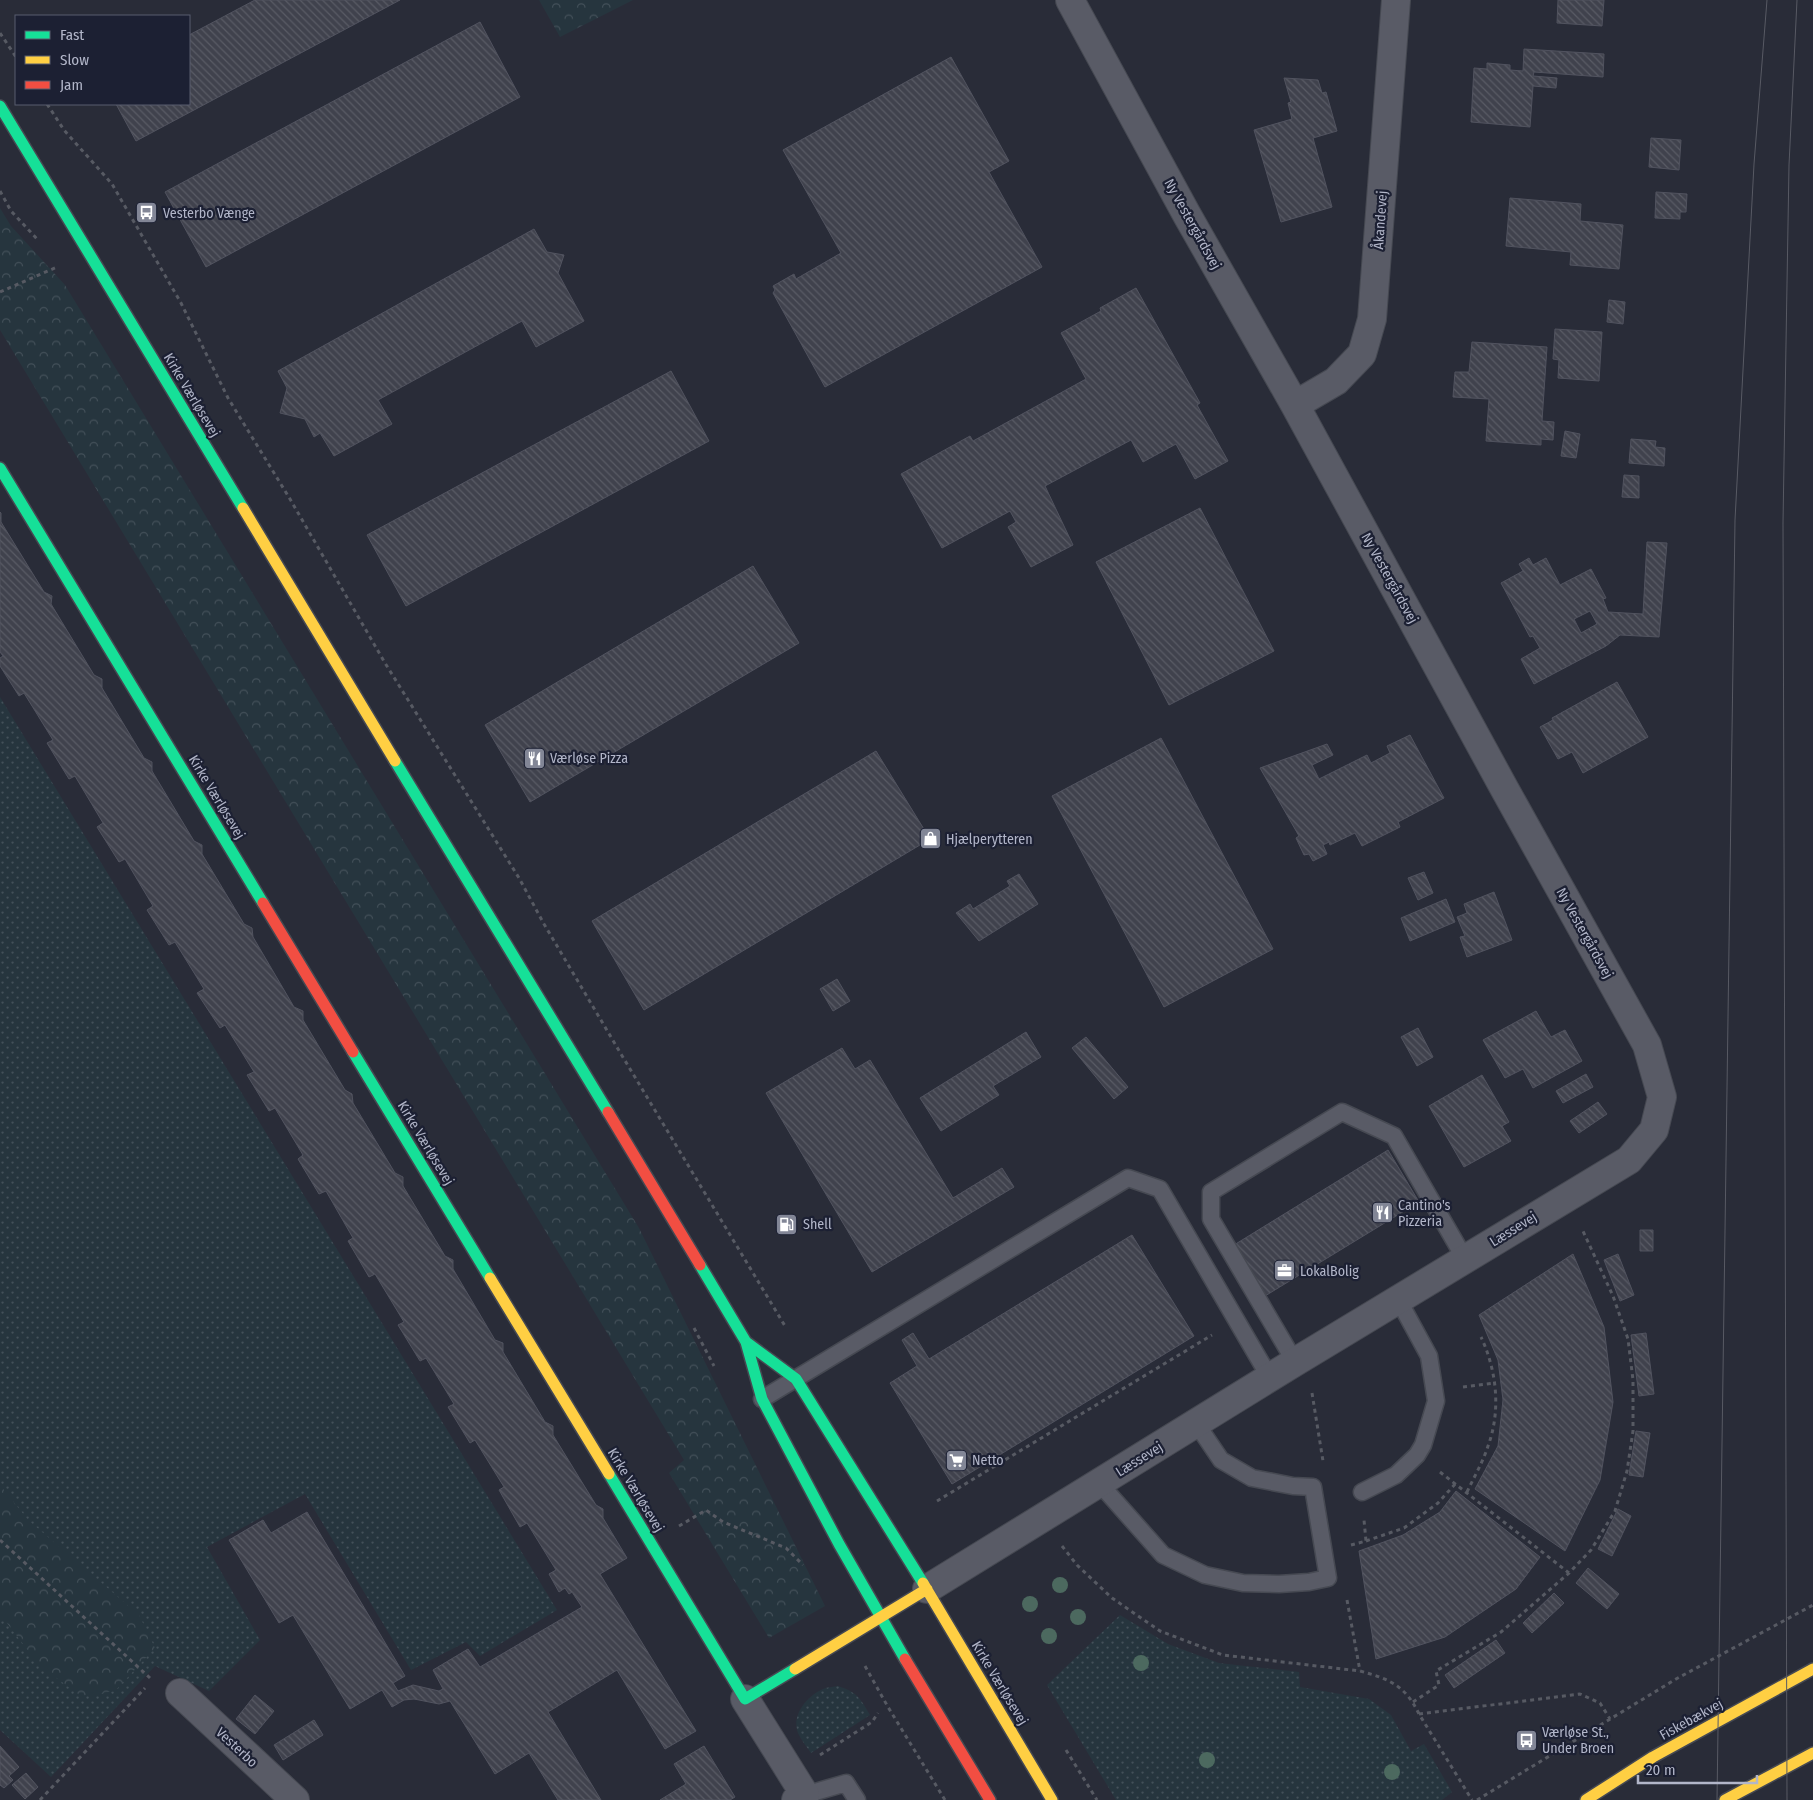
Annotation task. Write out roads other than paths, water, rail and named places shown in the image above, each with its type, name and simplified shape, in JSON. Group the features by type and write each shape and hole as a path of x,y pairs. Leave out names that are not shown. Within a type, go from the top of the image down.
{"street":[{"name":"Ny Vestergårdsvej","path":"1070,0 1647,1045 1662,1096 1654,1130 1628,1160"},
{"name":"Åkandevej","path":"1295,405 1336,381 1362,354 1372,319 1396,0"},
{"name":"Kirke Værløsevej","path":"0,106 746,1342 762,1399 839,1544 990,1800"},
{"name":"Kirke Værløsevej","path":"0,468 745,1699"},
{"name":"Læssevej","path":"881,1618 1295,1362 1628,1160"},
{"name":"Kirke Værløsevej","path":"746,1342 796,1380 927,1589 1052,1800"},
{"path":"798,1789 745,1699 881,1618"},
{"name":"Fiskebækvej","path":"1586,1800 1653,1757 1813,1669"},
{"name":"Vesterbo","path":"180,1693 294,1800"},
{"path":"1725,1800 1813,1752"}],"lane":[{"path":"1295,1362 1210,1218 1211,1192 1342,1112 1394,1136 1465,1259"},
{"path":"762,1399 1128,1178 1160,1188 1270,1378"},
{"path":"1362,1492 1396,1475 1416,1455 1423,1445 1436,1401 1429,1356 1398,1300"},
{"path":"1100,1484 1162,1555 1205,1575 1243,1583 1279,1584 1309,1582 1328,1578 1312,1486 1293,1486 1252,1478 1220,1460 1196,1423"},
{"path":"798,1789 846,1783 857,1800"}],"tram line":[{"path":"1717,1800 1735,520 1754,164 1767,0"},
{"path":"1787,1800 1783,523 1789,165 1797,0"}],"place":[{"name":"Vesterbo Vænge","path":"147,213"},
{"name":"Værløse Pizza","path":"534,758"},
{"name":"Hjælperytteren","path":"930,839"},
{"name":"Cantino's Pizzeria","path":"1382,1213"},
{"name":"Shell","path":"787,1224"},
{"name":"LokalBolig","path":"1284,1271"},
{"name":"Netto","path":"956,1460"},
{"name":"Værløse St., Under Broen","path":"1526,1740"}]}
